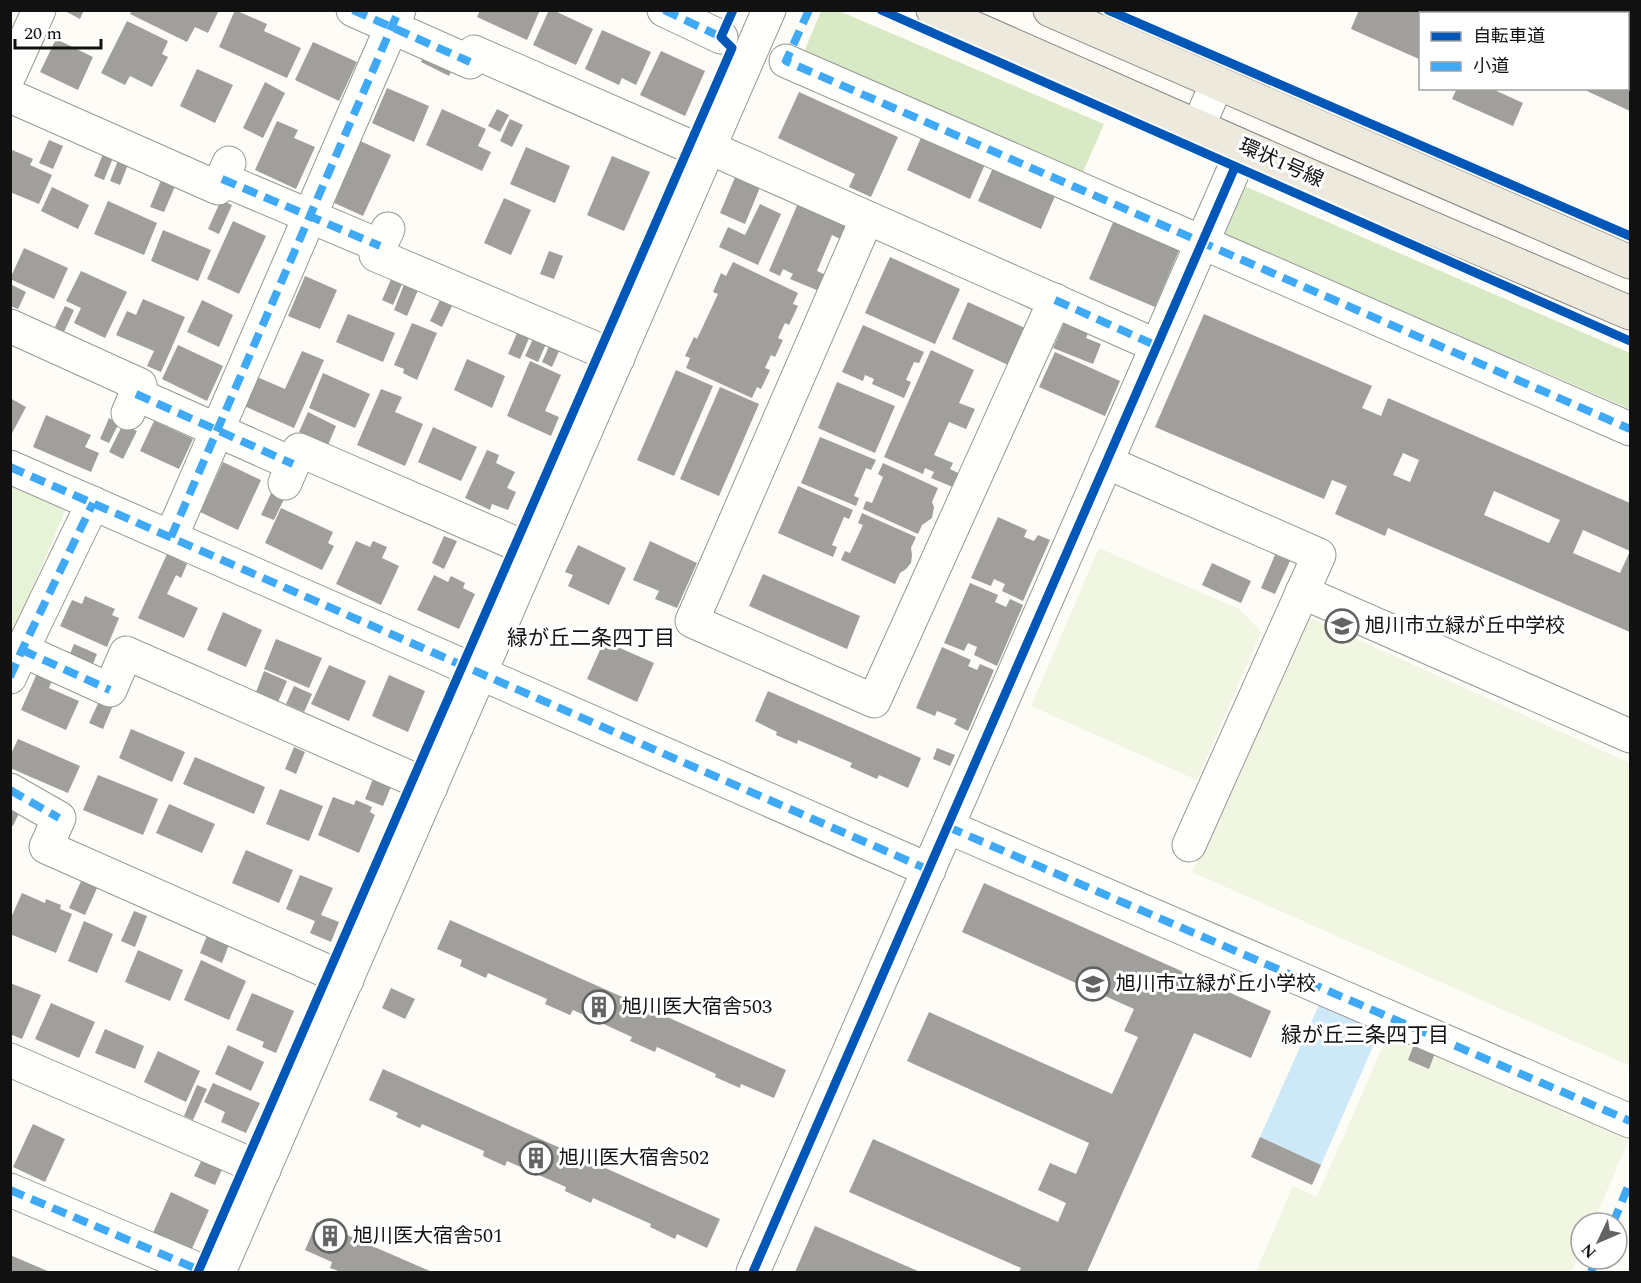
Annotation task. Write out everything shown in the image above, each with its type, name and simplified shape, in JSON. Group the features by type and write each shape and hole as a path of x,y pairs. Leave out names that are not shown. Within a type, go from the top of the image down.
{"main road":[{"name":"環状1号線","path":"933,10 1630,313"},
{"path":"1050,10 1630,260"}],"street":[{"path":"10,74 39,10"},
{"path":"353,10 395,19 470,63 474,52 690,146 710,148 1157,346"},
{"path":"664,10 722,37"},
{"path":"219,1272 769,10"},
{"path":"171,537 395,19"},
{"path":"786,61 1630,429"},
{"path":"1198,127 1217,83"},
{"path":"10,96 218,188 225,171 310,217 384,238 376,255 618,358"},
{"path":"753,1272 1235,167"},
{"path":"867,218 692,621 874,701 1055,300"},
{"path":"10,326 140,385 132,403 218,430 289,473 300,450 533,551"},
{"path":"1106,462 1319,555 1189,845"},
{"path":"10,467 929,870"},
{"path":"93,503 16,664 110,690 126,653 431,787"},
{"path":"1302,592 1630,736"},
{"path":"10,790 58,818 46,847 347,980"},
{"path":"948,827 1630,1121"},
{"path":"10,1060 264,1170"},
{"path":"10,1190 204,1272"}],"green space":[{"path":"821,11 839,11 1104,124 1083,172 804,52"},
{"path":"1242,185 1630,353 1630,409 1222,233"},
{"path":"11,485 66,509 11,638"},
{"path":"1099,548 1239,609 1261,632 1197,780 1031,706"},
{"path":"1306,616 1630,763 1630,1066 1192,872"},
{"path":"1391,1028 1630,1137 1598,1211 1569,1211 1569,1271 1571,1272 1256,1272 1293,1186 1317,1197"}],"water":[{"path":"1321,1000 1382,1026 1321,1165 1260,1137"}],"building":[{"path":"63,10 84,10 80,19"},
{"path":"132,10 219,10 208,33 195,27 187,42 130,14"},
{"path":"235,10 267,24 264,31 301,48 287,78 219,47"},
{"path":"480,10 540,10 527,40 477,17"},
{"path":"549,10 593,29 576,65 533,45"},
{"path":"1359,10 1440,10 1440,12 1419,12 1419,59 1351,29"},
{"path":"1630,10 1630,111 1587,91 1629,90 1629,12 1621,12"},
{"path":"127,21 168,41 162,54 168,57 152,87 130,76 125,85 101,73"},
{"path":"602,30 651,52 636,85 622,78 619,85 585,69"},
{"path":"56,39 93,57 78,90 40,72"},
{"path":"313,42 357,62 339,101 295,80"},
{"path":"427,51 454,65 449,76 421,62"},
{"path":"661,51 705,71 685,116 640,95"},
{"path":"197,69 233,85 215,123 180,106"},
{"path":"265,82 285,93 263,138 243,128"},
{"path":"387,88 429,106 414,142 372,123"},
{"path":"1456,90 1494,90 1523,103 1513,126 1452,99"},
{"path":"799,92 898,137 871,197 849,187 855,174 778,138"},
{"path":"442,109 486,129 478,146 491,152 482,171 426,145"},
{"path":"497,109 509,115 500,132 488,126"},
{"path":"510,119 523,125 512,147 500,141"},
{"path":"277,121 298,130 294,138 315,147 296,189 255,170"},
{"path":"923,133 986,162 970,199 907,170"},
{"path":"49,140 63,146 53,169 39,163"},
{"path":"358,140 391,155 363,216 330,201"},
{"path":"526,147 570,166 555,203 510,184"},
{"path":"10,149 33,159 30,165 52,175 39,204 10,192"},
{"path":"103,154 113,158 104,180 94,176"},
{"path":"612,156 650,172 624,231 587,215"},
{"path":"119,158 129,162 120,185 110,181"},
{"path":"993,168 1055,196 1041,229 978,201"},
{"path":"736,175 761,185 745,224 720,213"},
{"path":"162,178 176,184 164,212 150,207"},
{"path":"52,187 89,205 78,229 41,211"},
{"path":"504,198 531,210 511,255 484,243"},
{"path":"221,200 232,205 219,234 208,229"},
{"path":"108,201 157,223 144,255 94,234"},
{"path":"799,201 847,222 840,239 832,235 817,271 826,275 819,291 790,279 793,274 783,269 780,276 769,271"},
{"path":"760,204 781,214 758,265 719,247 728,227 745,235"},
{"path":"1114,220 1180,248 1155,307 1089,279"},
{"path":"233,221 266,236 239,294 207,279"},
{"path":"163,230 211,250 198,281 151,261"},
{"path":"24,248 68,268 54,299 10,279"},
{"path":"549,251 563,256 554,279 540,274"},
{"path":"890,257 960,289 935,344 865,313"},
{"path":"733,262 798,293 793,304 798,306 789,325 785,323 778,338 783,340 775,357 771,355 765,368 770,370 761,389 757,387 752,398 686,368 690,358 685,356 694,337 697,339 718,294 713,292 721,273 726,276"},
{"path":"81,271 127,292 105,338 74,323 81,308 66,301"},
{"path":"305,276 337,290 320,329 288,316"},
{"path":"392,277 403,282 393,305 382,300"},
{"path":"405,282 419,288 407,316 394,310"},
{"path":"10,284 26,292 18,309 10,306"},
{"path":"143,299 185,317 161,372 147,366 154,351 116,335 127,311 136,315"},
{"path":"202,300 233,315 219,347 187,332"},
{"path":"440,300 452,306 442,327 430,321"},
{"path":"968,302 1025,328 1008,365 952,339"},
{"path":"65,306 74,310 64,332 55,327"},
{"path":"348,314 395,333 383,362 336,342"},
{"path":"1204,314 1372,386 1362,408 1381,416 1388,398 1630,503 1630,551 1630,632 1388,528 1385,536 1335,514 1347,486 1332,480 1324,499 1155,427","holes":["1403,453 1419,460 1410,482 1393,475","1494,491 1560,520 1549,543 1484,515","1583,530 1630,551 1620,573 1573,553"]},
{"path":"1067,316 1091,326 1086,338 1101,344 1093,364 1053,348"},
{"path":"412,323 437,333 417,380 403,373 404,369 394,365"},
{"path":"863,325 924,352 919,363 914,362 906,380 911,382 904,398 872,384 874,379 865,375 863,381 842,372"},
{"path":"518,331 530,336 520,359 508,354"},
{"path":"534,337 547,342 538,362 525,356"},
{"path":"550,344 560,349 552,367 542,362"},
{"path":"178,345 223,366 207,401 162,379"},
{"path":"931,350 974,370 959,403 975,409 966,429 949,422 934,455 953,463 950,469 966,477 960,490 931,478 934,472 925,468 923,474 884,457"},
{"path":"302,351 324,360 294,428 244,406 257,377 285,389"},
{"path":"1055,352 1120,381 1105,416 1039,387"},
{"path":"467,359 505,376 492,408 454,390"},
{"path":"530,361 561,375 545,411 559,417 551,436 507,416"},
{"path":"676,370 713,386 674,476 637,460"},
{"path":"323,373 370,394 355,428 309,408"},
{"path":"837,382 895,406 875,453 818,428"},
{"path":"720,387 759,404 719,496 680,479"},
{"path":"381,389 402,397 395,412 423,424 405,466 357,445"},
{"path":"10,398 26,407 10,437"},
{"path":"308,412 336,426 328,445 299,432"},
{"path":"46,415 91,435 85,447 99,453 91,472 33,447"},
{"path":"109,418 119,423 109,443 100,439"},
{"path":"154,421 193,439 179,469 140,451"},
{"path":"123,424 137,431 123,459 109,452"},
{"path":"433,427 477,447 461,481 418,462"},
{"path":"820,437 876,460 871,470 866,468 854,496 859,498 856,506 801,483"},
{"path":"487,450 499,455 496,463 515,472 507,488 516,492 508,510 492,504 490,510 465,498"},
{"path":"223,462 261,480 238,530 200,512"},
{"path":"883,463 938,488 932,502 934,507 932,518 922,525 918,534 863,509 866,501 872,503 883,477 878,474"},
{"path":"798,486 853,510 849,519 844,517 832,545 837,547 833,557 778,533"},
{"path":"272,491 285,497 274,520 261,515"},
{"path":"281,508 333,532 328,543 334,546 322,570 265,543"},
{"path":"862,513 916,537 911,548 911,563 900,573 895,584 841,560 845,551 850,553 863,525 858,523"},
{"path":"998,517 1027,530 1024,537 1034,541 1038,535 1050,540 1023,601 1002,591 1005,584 994,579 991,586 971,578"},
{"path":"444,536 457,541 444,569 432,563"},
{"path":"356,541 370,547 373,541 387,547 382,558 399,566 381,605 336,584"},
{"path":"650,541 697,563 677,608 655,599 659,591 633,580"},
{"path":"578,545 626,568 609,605 568,586 573,575 565,572"},
{"path":"167,554 187,564 181,578 176,575 167,594 198,608 184,638 138,618"},
{"path":"1275,555 1290,561 1275,594 1261,588"},
{"path":"1212,563 1251,581 1241,603 1202,585"},
{"path":"763,574 860,616 847,649 749,606"},
{"path":"434,575 448,582 451,576 465,583 463,588 475,594 459,629 417,610"},
{"path":"970,583 998,595 995,602 1006,607 1010,599 1023,605 997,666 974,655 977,647 968,643 964,651 944,643"},
{"path":"85,596 115,609 112,615 119,618 107,647 60,626 72,600 82,604"},
{"path":"223,612 262,630 246,667 207,650"},
{"path":"276,639 322,658 309,688 264,669"},
{"path":"604,641 654,663 637,702 587,679"},
{"path":"74,644 97,654 93,664 70,654"},
{"path":"942,647 971,660 968,666 977,670 980,664 994,670 968,731 954,724 957,719 937,711 935,716 916,708"},
{"path":"329,665 366,681 349,721 311,704"},
{"path":"38,671 53,678 49,688 79,701 66,730 21,710"},
{"path":"264,671 287,681 278,702 256,692"},
{"path":"389,675 425,691 408,732 372,716"},
{"path":"294,686 312,694 304,712 286,704"},
{"path":"768,691 921,758 908,788 879,775 877,779 850,767 852,763 798,740 797,744 776,735 777,732 755,721"},
{"path":"101,697 114,703 103,729 89,723"},
{"path":"131,729 185,752 172,782 119,758"},
{"path":"18,739 80,766 68,793 10,768 10,756"},
{"path":"294,747 305,752 296,774 285,769"},
{"path":"937,748 955,755 950,766 933,759"},
{"path":"195,757 265,787 254,814 183,784"},
{"path":"375,774 393,782 383,806 365,799"},
{"path":"98,775 158,799 143,835 83,810"},
{"path":"280,789 323,806 309,841 266,824"},
{"path":"333,797 354,805 356,800 372,807 370,812 375,815 359,853 318,835"},
{"path":"169,804 215,824 202,853 156,833"},
{"path":"10,807 20,811 13,826 10,825"},
{"path":"246,850 293,870 279,903 232,883"},
{"path":"300,875 333,888 321,915 339,922 331,942 310,933 315,921 286,909"},
{"path":"82,879 98,886 85,915 69,908"},
{"path":"984,883 1271,1011 1251,1058 1194,1033 1087,1272 1019,1272 1021,1268 849,1192 873,1139 1058,1222 1066,1203 1038,1190 1050,1163 1076,1174 1089,1143 907,1061 929,1012 1112,1094 1138,1037 1124,1031 1134,1009 962,932"},
{"path":"22,893 45,903 46,899 61,905 60,909 72,914 56,953 10,934 10,920"},
{"path":"134,911 147,916 135,947 121,941"},
{"name":"旭川医大宿舎503","path":"450,920 786,1070 774,1098 741,1084 740,1088 715,1077 716,1074 657,1047 655,1052 630,1041 632,1037 573,1010 570,1015 545,1004 547,999 488,973 486,978 460,966 462,960 437,949"},
{"path":"84,921 113,934 97,973 68,961"},
{"path":"208,933 230,942 222,963 200,953"},
{"path":"138,950 183,970 170,1001 125,982"},
{"path":"201,960 246,981 229,1020 184,1000"},
{"path":"10,983 41,995 22,1039 10,1034"},
{"path":"391,988 415,999 405,1019 382,1008"},
{"path":"252,993 294,1011 276,1053 262,1047 264,1042 236,1030"},
{"path":"51,1003 95,1022 79,1058 35,1039"},
{"path":"105,1029 144,1046 135,1069 95,1053"},
{"path":"1414,1044 1435,1053 1429,1069 1408,1060"},
{"path":"228,1045 264,1062 251,1091 215,1074"},
{"path":"158,1051 200,1071 186,1102 144,1082"},
{"name":"旭川医大宿舎502","path":"383,1069 720,1219 707,1248 677,1234 675,1239 650,1227 651,1224 593,1198 591,1203 565,1191 566,1187 507,1161 505,1166 483,1156 484,1151 422,1124 420,1128 396,1117 398,1113 369,1100"},
{"path":"213,1083 260,1103 246,1133 221,1122 225,1112 204,1102"},
{"path":"197,1085 207,1089 193,1120 184,1116"},
{"path":"33,1124 65,1139 45,1182 13,1167"},
{"path":"1260,1137 1321,1165 1312,1185 1251,1157"},
{"path":"204,1155 224,1165 215,1185 194,1176"},
{"path":"171,1192 209,1210 191,1251 153,1233"},
{"name":"旭川医大宿舎501","path":"317,1222 432,1272 341,1272 330,1268 332,1262 305,1250"},
{"path":"815,1226 920,1272 795,1272"},
{"path":"10,1255 50,1272 10,1272"}],"marked path":[{"path":"353,10 470,62"},
{"path":"171,537 399,10"},
{"path":"664,10 721,37"},
{"path":"809,10 786,61 1630,429"},
{"path":"222,179 380,246"},
{"path":"1055,300 1157,346"},
{"path":"136,394 293,464"},
{"path":"10,467 929,870"},
{"path":"10,677 93,503"},
{"path":"22,650 110,690"},
{"path":"10,790 59,818"},
{"path":"948,827 1630,1121"},
{"path":"1618,1211 1630,1182"},
{"path":"10,1190 204,1272"}],"cycle path":[{"path":"198,1272 732,48 721,37 733,10"},
{"path":"881,10 1630,341"},
{"path":"1108,10 1630,236"},
{"path":"753,1272 1235,167"}],"place":[{"name":"旭川市立緑が丘中学校","path":"1342,626"},
{"name":"旭川市立緑が丘小学校","path":"1093,984"},
{"name":"旭川医大宿舎503","path":"599,1007"},
{"name":"旭川医大宿舎502","path":"536,1158"},
{"name":"旭川医大宿舎501","path":"330,1236"}],"district":[{"name":"緑が丘二条四丁目","path":"591,639"},
{"name":"緑が丘三条四丁目","path":"1365,1036"}]}
